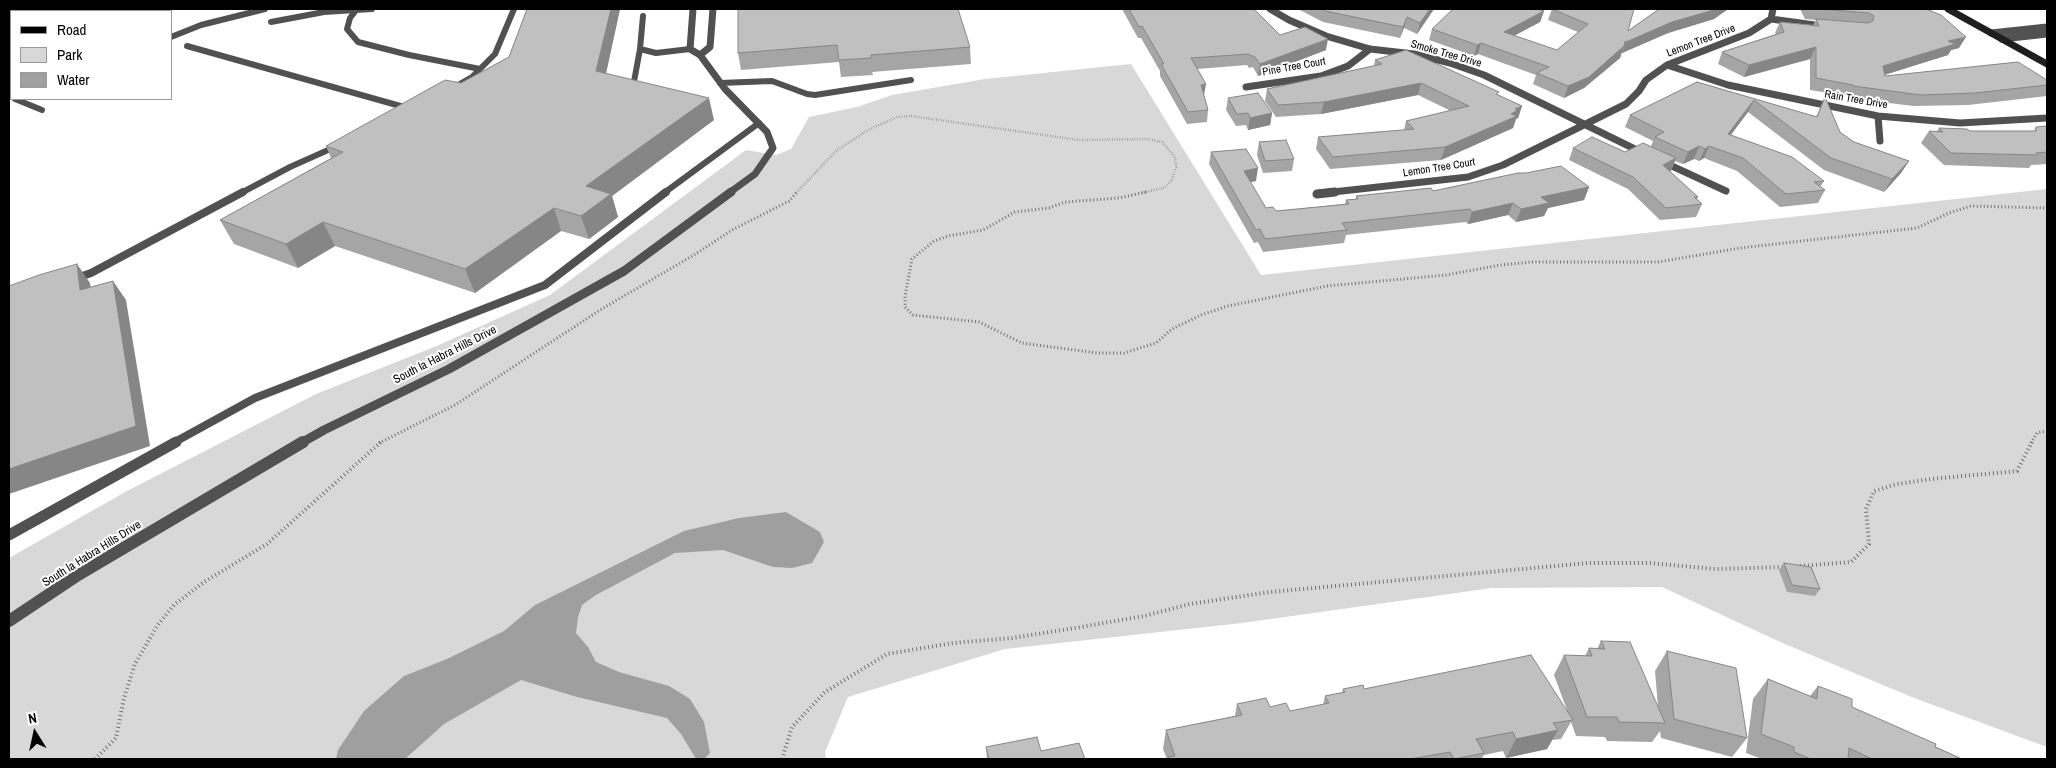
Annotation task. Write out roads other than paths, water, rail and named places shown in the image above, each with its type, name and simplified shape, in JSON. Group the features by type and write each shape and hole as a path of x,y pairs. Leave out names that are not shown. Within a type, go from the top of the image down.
{"main road":[{"path":"1948,9 2047,64"}],"street":[{"path":"690,49 693,9"},
{"path":"700,55 710,46 713,9"},
{"name":"Smoke Tree Drive","path":"1270,9 1288,20 1326,36 1370,49 1414,54 1450,63 1484,75 1726,191"},
{"path":"1773,9 1771,19 1826,27"},
{"name":"Lemon Tree Drive","path":"1583,124 1626,104 1639,91 1646,80 1667,65 1749,33 1771,19"},
{"path":"1991,33 2047,27"},
{"path":"2002,39 2047,34"},
{"name":"South la Habra Hills Drive","path":"9,621 78,575 324,430 449,369 624,271 755,174 773,148 767,132 720,83 700,55 690,49"},
{"name":"Pine Tree Court","path":"1246,87 1321,76 1348,66 1370,49"},
{"name":"Rain Tree Drive","path":"1667,65 1728,85 1878,116 1960,124 2047,118"},
{"path":"1878,116 1880,141"},
{"name":"Lemon Tree Court","path":"1317,194 1468,177 1502,165 1583,124"}],"lane":[{"path":"172,38 201,25 265,9"},
{"path":"357,9 350,18 347,30 358,42 409,55 480,69"},
{"path":"271,22 324,12 372,9"},
{"path":"441,96 472,77 496,54 514,9"},
{"path":"633,86 640,49 643,16"},
{"path":"172,38 418,110 408,116"},
{"path":"640,49 656,53 690,49"},
{"path":"720,83 772,81 806,94 815,95 911,80"},
{"path":"17,100 42,110"},
{"path":"9,535 255,398 545,285 723,148 759,123"},
{"path":"65,282 91,273 290,167 347,142"}],"water":[{"path":"786,512 820,532 824,542 812,563 792,568 773,567 723,550 675,553 596,595 582,605 578,617 576,633 588,647 596,662 619,672 669,686 690,699 704,722 710,753 704,759 696,759 681,734 667,718 577,697 521,680 444,724 405,759 336,759 338,750 364,711 404,676 447,659 504,631 535,605 684,531 739,518"}]}
